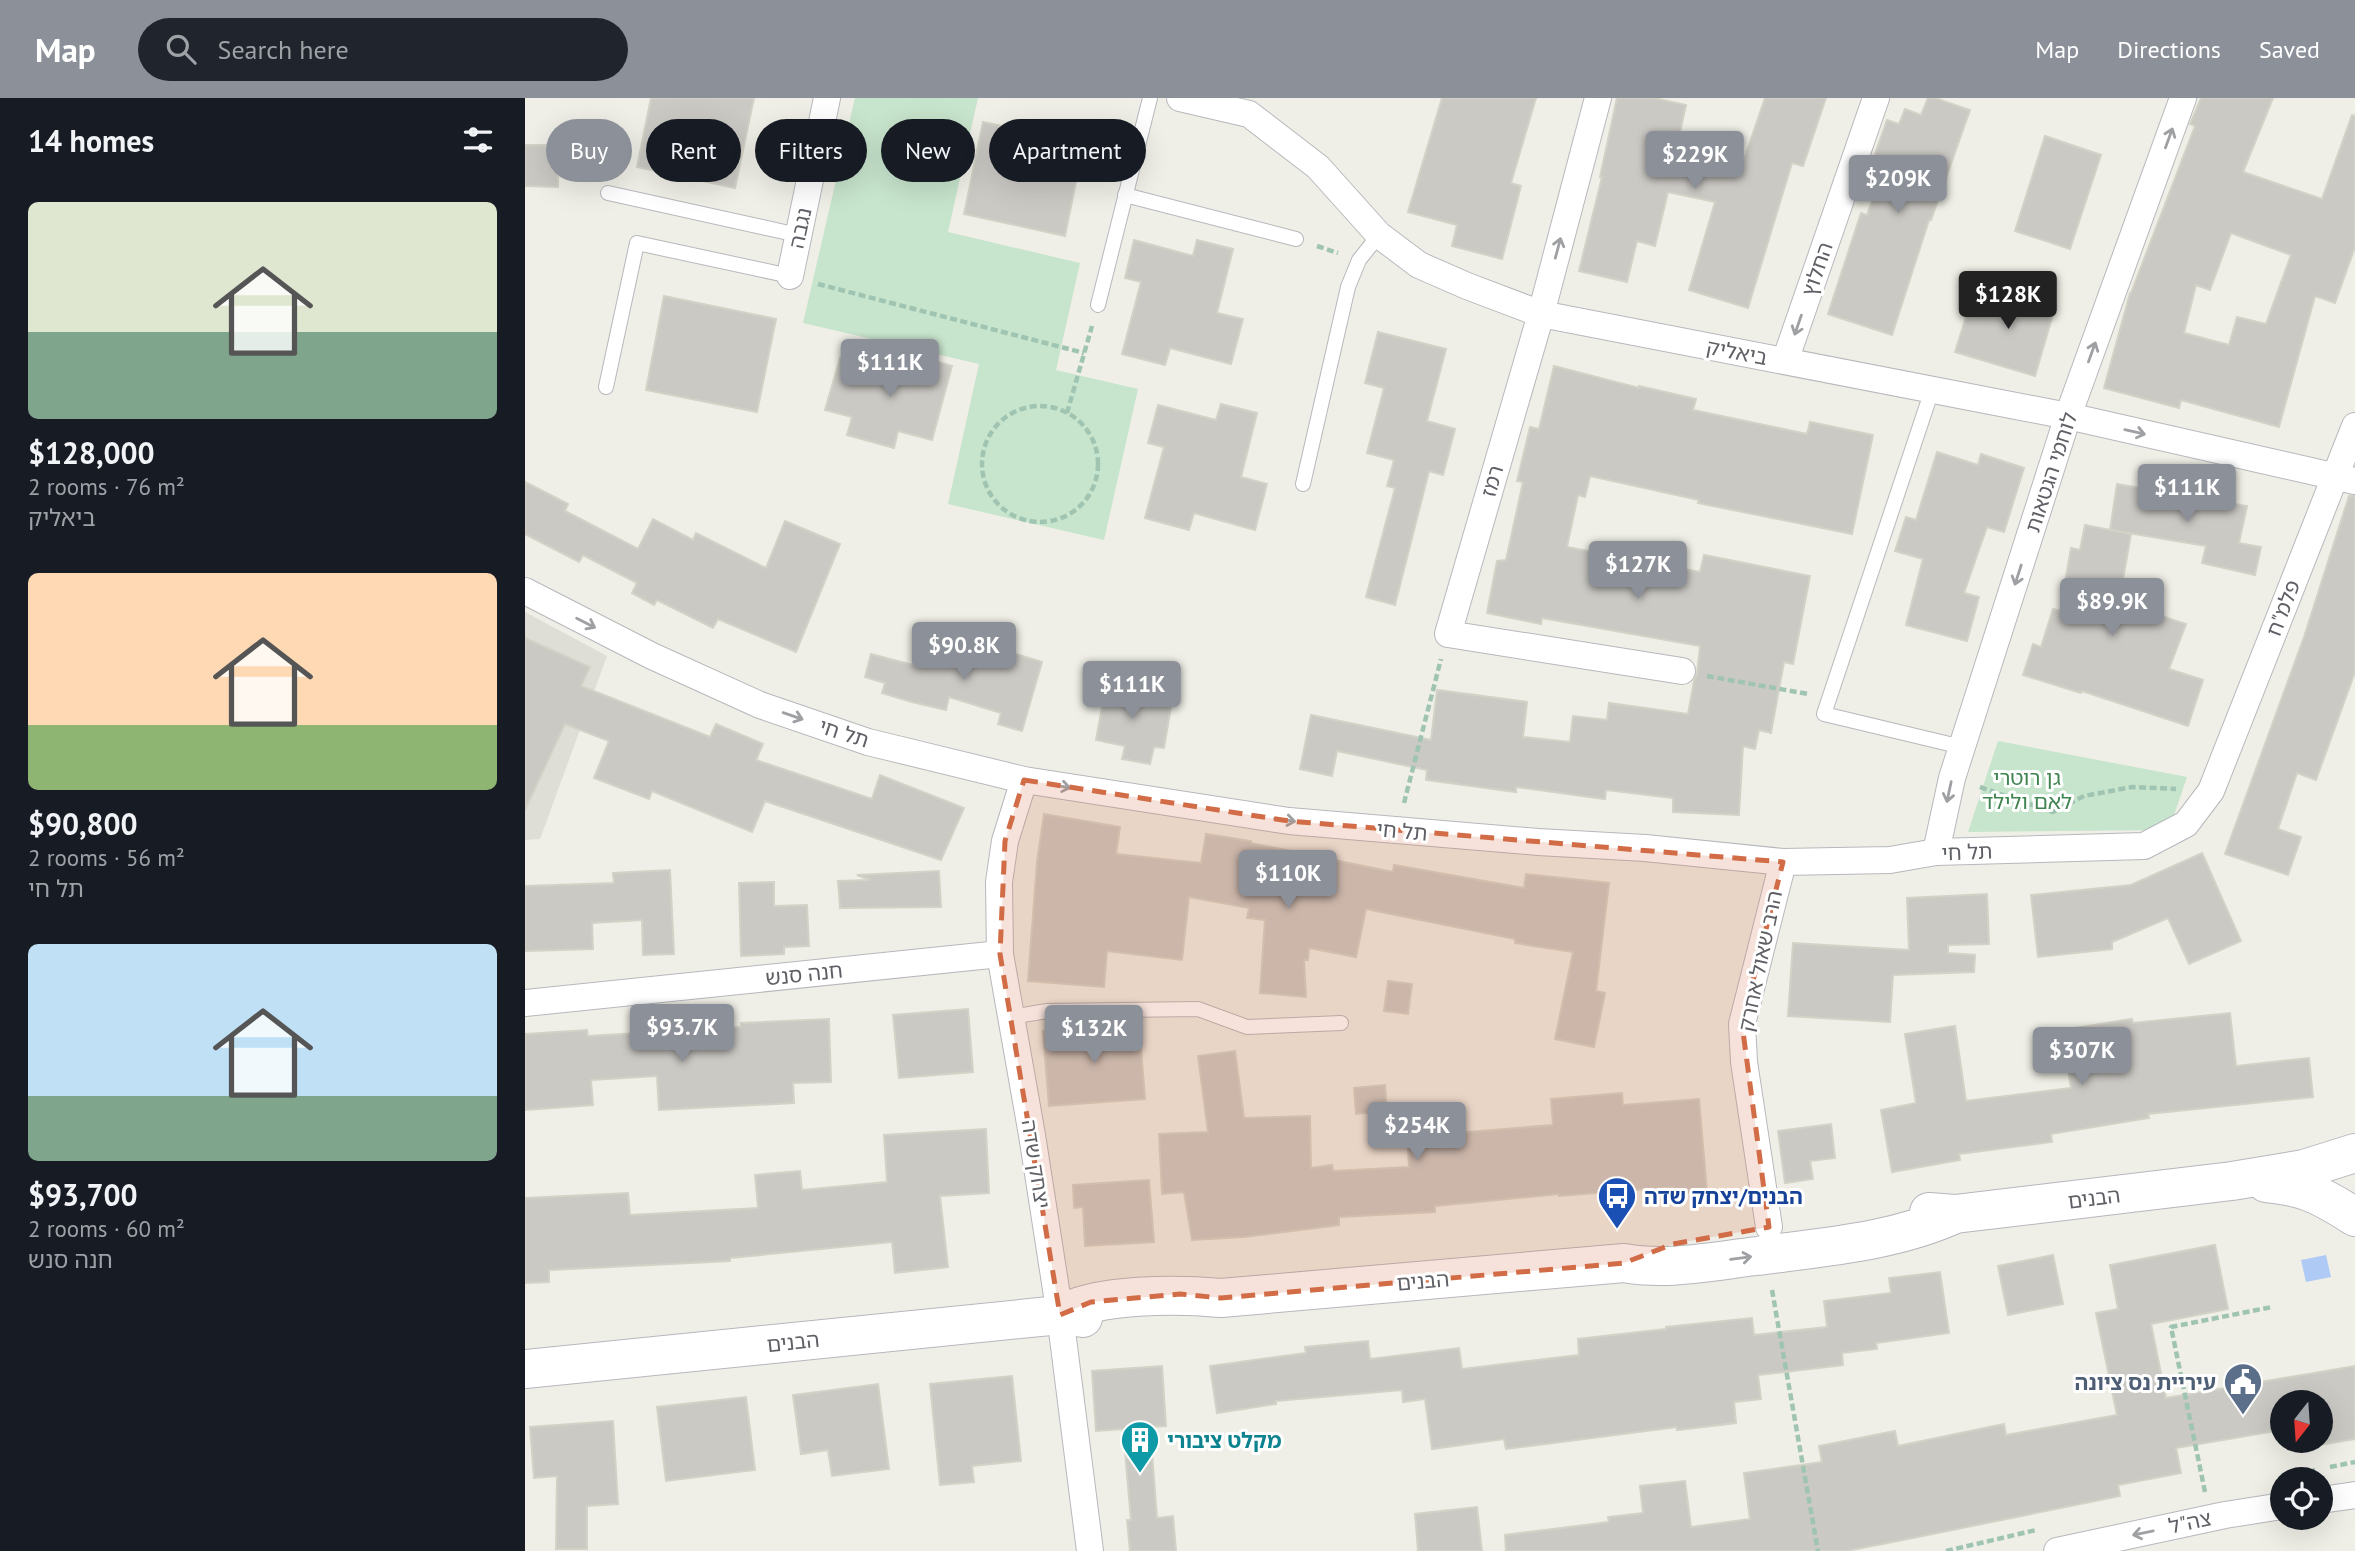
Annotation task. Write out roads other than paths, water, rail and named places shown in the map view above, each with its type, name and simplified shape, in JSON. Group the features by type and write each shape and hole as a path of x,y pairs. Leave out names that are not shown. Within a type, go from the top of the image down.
{"street":[{"name":"נגבה","path":"790,276 827,98"},
{"name":"ביאליק","path":"1180,98 1251,106 1318,167 1379,234 1419,265 1541,314 2069,416 2345,479"},
{"name":"רמז","path":"1598,98 1541,314 1448,634 1682,671"},
{"name":"החלוץ","path":"1785,361 1876,98"},
{"name":"לוחמי הגטאות","path":"1936,852 1952,778 2069,416 2183,98"},
{"name":"פלמ\"ח","path":"2211,791 2345,479 2355,426"},
{"name":"תל חי","path":"525,591 652,656 760,705 869,742 1024,780 1289,821 1644,848 1783,862 1890,860 1936,852 2144,846 2186,824 2211,791"},
{"name":"יצחק שדה","path":"1024,780 1005,841 999,882 1000,954 1060,1315 1090,1551"},
{"name":"הרב שאול אחרק","path":"1769,1227 1744,1062 1742,1024 1783,862"},
{"name":"חנה סנש","path":"525,1003 1000,954"},
{"name":"הבנים","path":"1624,1263 1673,1244 1769,1227 1927,1212 1955,1214 2232,1181 2304,1169 2355,1153"},
{"path":"2355,1173 2355,1203"},
{"name":"הבנים","path":"2232,1181 2290,1185 2319,1194 2355,1217"},
{"name":"הבנים","path":"525,1369 1060,1315 1122,1321 1177,1313 1221,1298 1624,1263 1662,1266 1840,1245 1929,1226 1955,1214"},
{"path":"2333,1498 2355,1495"},
{"name":"צה\"ל","path":"2057,1551 2270,1508"}],"lane":[{"path":"1098,305 1150,98"},
{"path":"608,193 798,235"},
{"path":"1125,195 1296,239"},
{"path":"1303,484 1348,287 1359,260 1379,234"},
{"path":"606,387 637,243 790,276"},
{"path":"1932,390 1824,714 1962,747"},
{"path":"1011,1017 1047,1011 1198,1009 1247,1027 1341,1023"}],"water":[{"path":"2326,1255 2331,1277 2306,1282 2301,1260"}],"place":[{"name":"הבנים/יצחק שדה","path":"1617,1230"},
{"name":"עיריית נס ציונה","path":"2243,1416"},
{"name":"מקלט ציבורי","path":"1140,1474"}],"park label":[{"name":"גן רוטרי לאם ולילד","path":"2027,789"}]}
